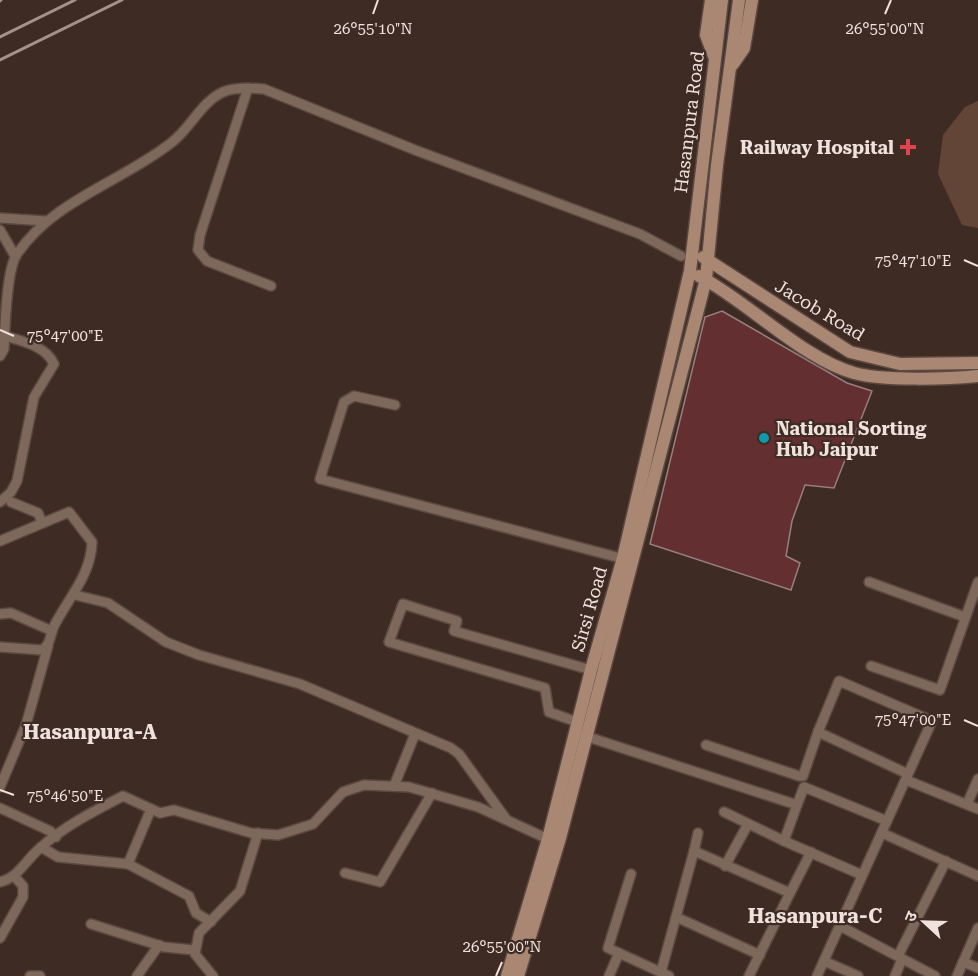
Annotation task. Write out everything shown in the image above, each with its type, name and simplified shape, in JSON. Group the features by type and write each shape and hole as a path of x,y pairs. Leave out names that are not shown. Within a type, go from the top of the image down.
{"street":[{"path":"711,0 706,35 714,57"},
{"name":"Hasanpura Road","path":"692,249 722,0"},
{"name":"Sirsi Road","path":"516,974 548,838 706,279 717,165 739,0"},
{"path":"730,68 744,48 752,0"},
{"path":"248,88 200,235 198,250 207,261 271,286"},
{"path":"0,356 5,336 9,287 15,256 46,220 171,143 206,104 225,91 248,88 264,89 415,150 640,234 681,256 690,271"},
{"path":"0,218 46,220"},
{"path":"0,230 15,256"},
{"path":"681,256 692,249"},
{"name":"Sirsi Road","path":"516,974 560,838 591,670 628,560 690,271 692,249"},
{"name":"Jacob Road","path":"692,249 850,352 900,364 978,363"},
{"name":"Jacob Road","path":"690,271 706,279 789,337 845,370 867,376 944,378 978,376"},
{"path":"0,502 11,492 17,481 34,397 54,364 50,358 30,344 5,336"},
{"path":"395,405 354,396 344,402 320,479 628,560"},
{"path":"11,502 38,513 42,522"},
{"path":"0,541 69,512 92,542 92,557 75,595 52,631 26,725 0,787"},
{"path":"869,582 965,617"},
{"path":"871,666 940,690 978,582"},
{"path":"75,595 108,603 166,642 199,655 300,684 451,748 459,754 507,820"},
{"path":"591,670 454,631 457,621 403,604 389,642 545,688 549,712 580,731 797,805"},
{"path":"0,614 11,613 52,631"},
{"path":"0,647 42,650 48,646"},
{"path":"784,841 804,787 803,776 838,681 932,721 817,976"},
{"path":"818,732 907,777 978,808"},
{"path":"394,786 415,734"},
{"path":"706,745 803,776"},
{"path":"0,757 11,762"},
{"path":"967,804 978,779"},
{"path":"0,882 14,876 41,847 89,813 123,796 160,813 174,810 258,833 278,835 313,824 343,792 364,785 394,786 432,793 478,807 548,838"},
{"path":"804,787 887,821"},
{"path":"345,873 380,882 432,793"},
{"path":"0,808 50,831 56,837"},
{"path":"128,864 151,808"},
{"path":"724,812 862,875"},
{"path":"725,866 748,824"},
{"path":"213,976 200,963 194,950 200,933 240,891 258,833"},
{"path":"631,874 608,948 665,974 676,917 698,833"},
{"path":"882,833 978,876"},
{"path":"41,847 58,857 128,864 189,896 196,913 211,921"},
{"path":"694,851 790,893"},
{"path":"749,976 811,852"},
{"path":"895,976 900,957 946,861"},
{"path":"0,938 23,897 23,886 14,876"},
{"path":"676,917 760,955"},
{"path":"91,924 159,945 194,950"},
{"path":"840,926 935,976"},
{"path":"957,976 977,931"},
{"path":"137,976 159,945"},
{"path":"609,976 619,953"},
{"path":"824,961 858,976"},
{"path":"963,962 978,968"},
{"path":"30,976 40,976"}],"shaded area":[{"path":"978,101 978,228 962,225 938,174 943,135 965,107"}],"building":[{"name":"National Sorting Hub Jaipur","path":"722,311 847,383 872,391 834,488 805,485 792,521 786,556 800,563 791,590 650,544 705,317"}],"railway":[{"path":"0,37 75,0"},
{"path":"0,60 122,0"}],"place":[{"name":"Railway Hospital","path":"908,147"},
{"name":"National Sorting Hub Jaipur","path":"764,438"}],"district":[{"name":"Hasanpura-A","path":"90,732"},
{"name":"Hasanpura-C","path":"815,916"}]}
